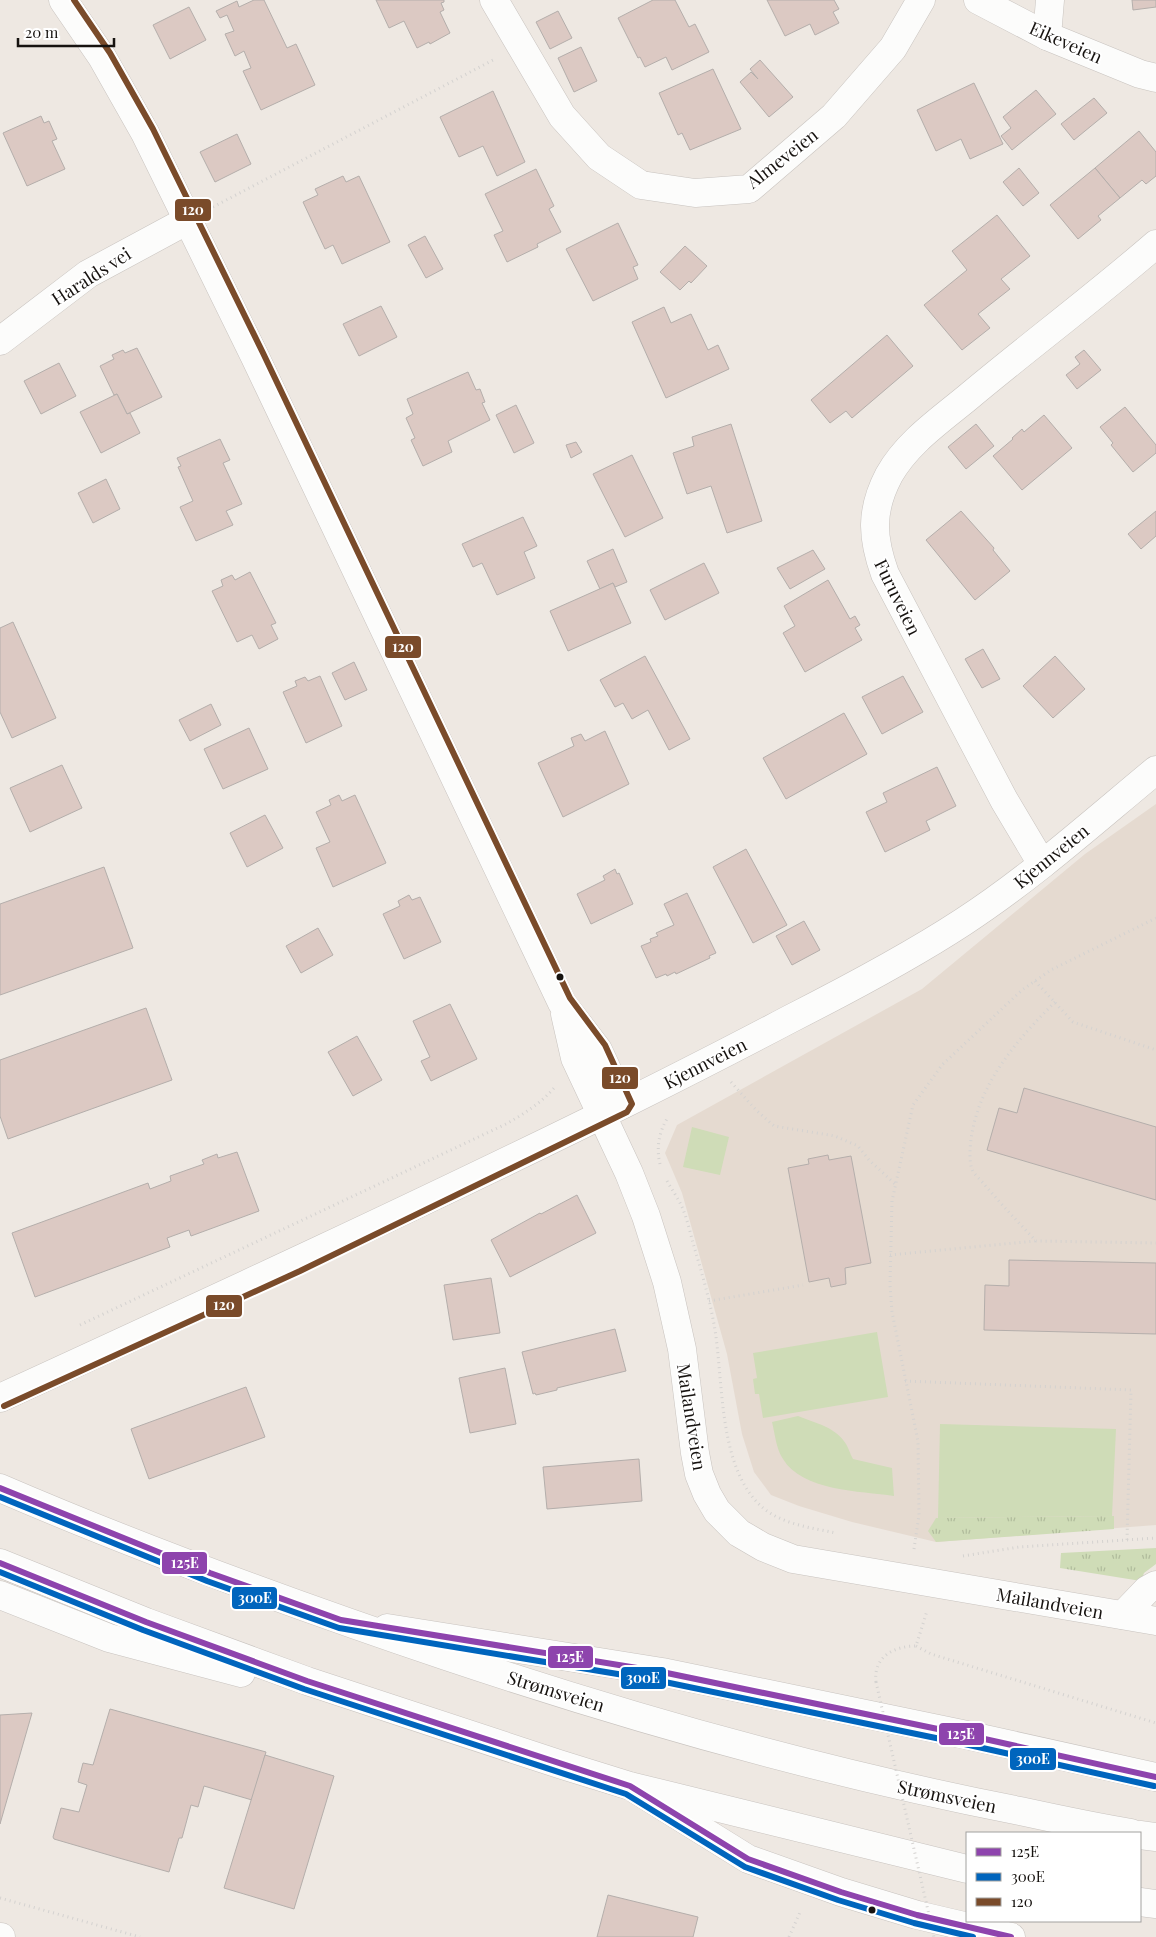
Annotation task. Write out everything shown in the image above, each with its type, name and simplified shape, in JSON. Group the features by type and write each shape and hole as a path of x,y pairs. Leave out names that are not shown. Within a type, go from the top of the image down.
{"main road":[{"name":"Mailandveien","path":"62,0 120,87 145,133 562,1003 575,1058 612,1110 628,1173 646,1216 667,1282 682,1349 692,1433 700,1474 707,1494 717,1511 739,1533 763,1547 801,1560 1156,1621"},
{"name":"Almeveien","path":"494,0 562,116 599,157 641,185 695,193 749,189 834,116 893,48 921,0"},
{"name":"Eikeveien","path":"978,0 1047,36 1140,74 1156,78"},
{"path":"1047,36 1050,0"},
{"name":"Haralds vei","path":"0,341 88,274 188,220"},
{"name":"Furuveien","path":"1042,864 1004,800 885,574 876,550 874,524 879,499 890,474 912,444 1156,244"},
{"name":"Kjennveien","path":"0,1398 296,1263 612,1110 854,986 916,952 964,921 1042,864 1156,770"},
{"name":"Strømsveien","path":"0,1488 210,1573 341,1620 558,1693 784,1758 887,1783 1126,1832"},
{"path":"0,1563 146,1622 271,1668 630,1786 966,1869"},
{"path":"1123,1615 1148,1590 1156,1585"},
{"path":"0,1594 109,1638 484,1739"},
{"path":"341,1620 671,1674 962,1734 1156,1777"},
{"path":"630,1786 748,1859 841,1892 917,1915 1011,1937"},
{"path":"1141,1835 1156,1837"},
{"path":"1141,1902 1156,1904"}],"path":[{"path":"188,220 520,46"},
{"path":"914,1548 919,1515 918,1441 892,1312 890,1254 892,1201 913,1105 942,1065 991,1018 1035,981 1051,970 1156,918"},
{"path":"1035,981 1073,1022 1156,1050"},
{"path":"1036,1241 1005,1209 972,1169 970,1146 973,1128 983,1095 999,1067 1023,1033 1055,1002"},
{"path":"731,1082 756,1110 774,1126 835,1136 858,1146 869,1160 895,1185"},
{"path":"72,1328 506,1124 542,1100 559,1083"},
{"path":"660,1162 662,1170"},
{"path":"665,1176 683,1209 709,1301 729,1444 740,1480 762,1508 777,1516 812,1528 838,1534"},
{"path":"890,1254 1036,1241 1156,1243"},
{"path":"709,1301 803,1285"},
{"path":"905,1381 1131,1390 1127,1540"},
{"path":"978,1560 960,1557 1019,1547 1156,1538"},
{"path":"906,1547 920,1549"},
{"path":"916,1646 928,1608"},
{"path":"934,1937 876,1682 875,1673 884,1656 901,1646 916,1646 932,1654 1156,1723"},
{"path":"0,1898 140,1937"},
{"path":"789,1937 802,1907"}],"shaded area":[{"path":"1156,804 1156,1525 936,1542 852,1522 799,1506 771,1495 754,1472 742,1434 727,1354 682,1193 665,1153 677,1125 922,989 1085,854"}],"green space":[{"path":"692,1127 729,1137 720,1175 683,1167"},
{"path":"877,1332 888,1397 763,1418 759,1394 755,1394 753,1379 757,1378 753,1353"},
{"path":"798,1416 825,1426 837,1433 846,1444 853,1459 892,1468 894,1496 833,1488 804,1478 792,1470 779,1451 772,1422"},
{"path":"940,1424 1116,1429 1112,1516 938,1518"},
{"path":"1114,1516 1114,1529 936,1542 928,1531 936,1518"},
{"path":"1156,1548 1156,1564 1144,1573 1141,1581 1060,1568 1061,1553"}],"building":[{"path":"254,0 264,0 287,48 296,44 315,85 261,110 243,71 251,68 244,51 235,56 225,34 234,31 227,15 220,18 216,11 237,1 239,7"},
{"path":"376,0 444,0 441,3 444,10 440,12 450,33 430,44 429,42 417,48 404,21 389,28"},
{"path":"653,0 675,0 689,27 695,24 709,52 672,70 666,57 645,67 640,57 638,58 618,18"},
{"path":"767,0 834,0 839,9 833,12 839,23 815,35 810,24 785,36"},
{"path":"1132,0 1156,0 1156,7 1133,10"},
{"path":"189,7 206,40 170,59 153,25"},
{"path":"558,11 572,38 550,49 536,22"},
{"path":"581,47 597,81 574,92 558,58"},
{"path":"760,60 793,97 769,117 740,82 751,72 758,79 750,69"},
{"path":"713,69 741,129 690,150 682,133 678,135 659,93"},
{"path":"974,83 1003,144 970,159 961,139 936,151 917,110"},
{"path":"1036,90 1056,114 1012,150 1001,136 1011,128 1003,117"},
{"path":"493,91 525,162 497,176 483,146 459,157 440,117"},
{"path":"1094,98 1107,113 1074,140 1061,124"},
{"path":"41,116 44,123 49,121 57,139 52,141 65,169 27,186 3,133"},
{"path":"1139,131 1156,152 1156,176 1146,184 1142,180 1120,198 1095,168"},
{"path":"237,134 251,164 215,182 200,152"},
{"path":"1019,168 1039,193 1023,206 1003,182"},
{"path":"1095,168 1120,198 1098,216 1101,220 1078,239 1050,205"},
{"path":"536,169 554,206 549,209 561,232 537,244 538,247 507,262 494,235 503,231 485,194"},
{"path":"343,176 346,182 359,176 390,242 342,264 333,245 325,249 303,202 318,195 315,189"},
{"path":"997,215 1030,256 1001,279 1010,289 978,314 990,328 962,350 924,305 967,270 952,251"},
{"path":"618,223 638,265 633,267 638,279 593,301 566,249"},
{"path":"425,236 443,269 426,278 408,245"},
{"path":"685,246 707,266 691,283 689,281 680,290 660,272"},
{"path":"381,306 397,337 359,356 343,324"},
{"path":"664,307 671,323 691,314 708,350 718,345 729,369 666,398 632,322"},
{"path":"887,335 913,366 852,418 846,411 830,423 811,400"},
{"path":"137,348 162,397 127,414 117,394 114,395 100,366 114,359 112,355 123,350 125,353"},
{"path":"1084,350 1101,370 1077,389 1066,375 1080,364 1075,357"},
{"path":"59,363 76,396 41,414 24,381"},
{"path":"468,372 476,390 480,389 485,402 482,403 490,420 448,441 452,452 423,466 411,440 415,438 406,418 413,414 407,399"},
{"path":"117,394 127,414 130,413 140,433 101,453 80,412"},
{"path":"516,405 534,443 514,453 496,415"},
{"path":"1125,407 1156,445 1156,453 1133,472 1111,445 1113,443 1100,427"},
{"path":"1044,415 1072,448 1022,490 993,456 1022,429 1024,432"},
{"path":"731,424 762,521 727,533 711,486 687,494 673,453 694,446 692,437"},
{"path":"976,424 994,446 966,469 948,447"},
{"path":"220,439 230,460 223,463 242,504 226,511 233,525 196,541 180,507 193,501 178,467 181,466 177,458"},
{"path":"576,442 582,452 571,458 566,445"},
{"path":"632,455 663,518 625,537 593,474"},
{"path":"106,479 120,509 93,523 78,493"},
{"path":"961,511 994,548 993,550 1010,571 975,600 926,540"},
{"path":"1156,511 1156,536 1141,549 1128,534"},
{"path":"523,517 537,546 524,552 535,578 497,595 482,563 473,567 462,544"},
{"path":"613,549 627,582 615,587 613,583 600,589 587,561"},
{"path":"813,550 825,569 790,589 777,568"},
{"path":"704,563 719,593 665,620 650,590"},
{"path":"250,572 276,623 271,625 278,639 259,649 252,635 237,642 212,591 223,586 221,580 232,575 235,580"},
{"path":"828,580 850,619 855,616 860,625 855,628 862,640 805,672 783,633 795,626 784,606"},
{"path":"613,583 631,623 568,651 550,611"},
{"path":"13,622 56,718 12,738 0,712 0,628"},
{"path":"983,649 1000,679 982,688 965,659"},
{"path":"645,656 690,739 669,750 648,710 632,719 623,703 615,707 600,680"},
{"path":"1055,656 1085,689 1053,718 1023,686"},
{"path":"354,662 367,690 345,700 332,673"},
{"path":"320,676 342,726 306,743 283,692 297,686 295,681 305,677 308,681"},
{"path":"903,676 923,712 882,734 862,697"},
{"path":"211,704 221,725 190,741 179,720"},
{"path":"844,713 867,754 786,799 763,758"},
{"path":"249,728 268,769 223,789 204,749"},
{"path":"605,731 629,784 563,817 538,763 574,746 571,738 581,734 585,741"},
{"path":"62,765 82,808 30,832 10,788"},
{"path":"937,767 956,806 926,821 930,830 885,852 866,812 887,802 883,793"},
{"path":"339,795 342,801 355,795 386,863 333,887 316,848 330,842 316,812 331,805 329,800"},
{"path":"265,815 283,848 247,867 230,833"},
{"path":"746,849 787,925 753,943 713,867"},
{"path":"104,867 133,948 0,995 0,904"},
{"path":"615,869 617,874 619,873 633,904 591,924 577,894 605,880 603,876"},
{"path":"687,893 716,953 709,956 710,958 676,974 675,972 656,978 641,946 651,942 650,939 658,936 656,933 674,925 664,904"},
{"path":"409,895 412,900 420,897 441,942 404,959 383,914 400,906 398,901"},
{"path":"804,921 820,950 792,965 776,936"},
{"path":"318,928 333,955 301,973 286,946"},
{"path":"450,1004 477,1059 431,1081 421,1061 430,1057 413,1021"},
{"path":"146,1008 172,1080 8,1139 0,1116 0,1060"},
{"path":"357,1036 382,1080 353,1096 328,1052"},
{"path":"1024,1088 1156,1127 1156,1200 987,1150 999,1108 1017,1113"},
{"path":"237,1152 259,1211 191,1236 189,1230 167,1238 170,1247 35,1297 12,1233 148,1183 150,1189 171,1181 170,1176 204,1164 202,1160 217,1154 218,1158"},
{"path":"828,1155 829,1160 851,1156 871,1263 845,1268 846,1284 831,1287 829,1278 809,1282 788,1168 809,1164 808,1159"},
{"path":"577,1195 596,1233 510,1277 491,1240"},
{"path":"1009,1260 1156,1263 1156,1334 984,1330 985,1285 1009,1286"},
{"path":"491,1278 500,1333 453,1340 444,1285"},
{"path":"615,1329 626,1371 557,1388 557,1390 533,1394 522,1352"},
{"path":"505,1368 516,1424 470,1433 459,1378"},
{"path":"246,1387 265,1437 149,1479 131,1429"},
{"path":"639,1459 642,1501 547,1509 543,1467"},
{"path":"110,1709 266,1752 252,1800 204,1786 198,1807 191,1805 182,1838 179,1838 169,1872 54,1839 53,1837 61,1808 79,1812 87,1785 78,1782 83,1763 93,1765"},
{"path":"32,1713 0,1824 0,1715"},
{"path":"265,1755 334,1776 294,1909 224,1888"},
{"path":"608,1895 698,1917 693,1937 597,1937"}],"transit line":[{"name":"120","path":"4,1406 300,1271 627,1112 632,1104 605,1045 570,998 263,353 153,129 110,53 74,0"},
{"name":"125E","path":"0,1488 210,1573 341,1620 662,1672 962,1734 1156,1777"},
{"name":"300E","path":"0,1497 207,1581 339,1628 660,1681 960,1743 1154,1786"},
{"name":"125E","path":"0,1563 146,1622 307,1681 630,1786 748,1859 841,1892 917,1915 1011,1937"},
{"name":"300E","path":"0,1572 143,1630 304,1689 626,1794 745,1867 838,1900 914,1923 973,1937"}]}
